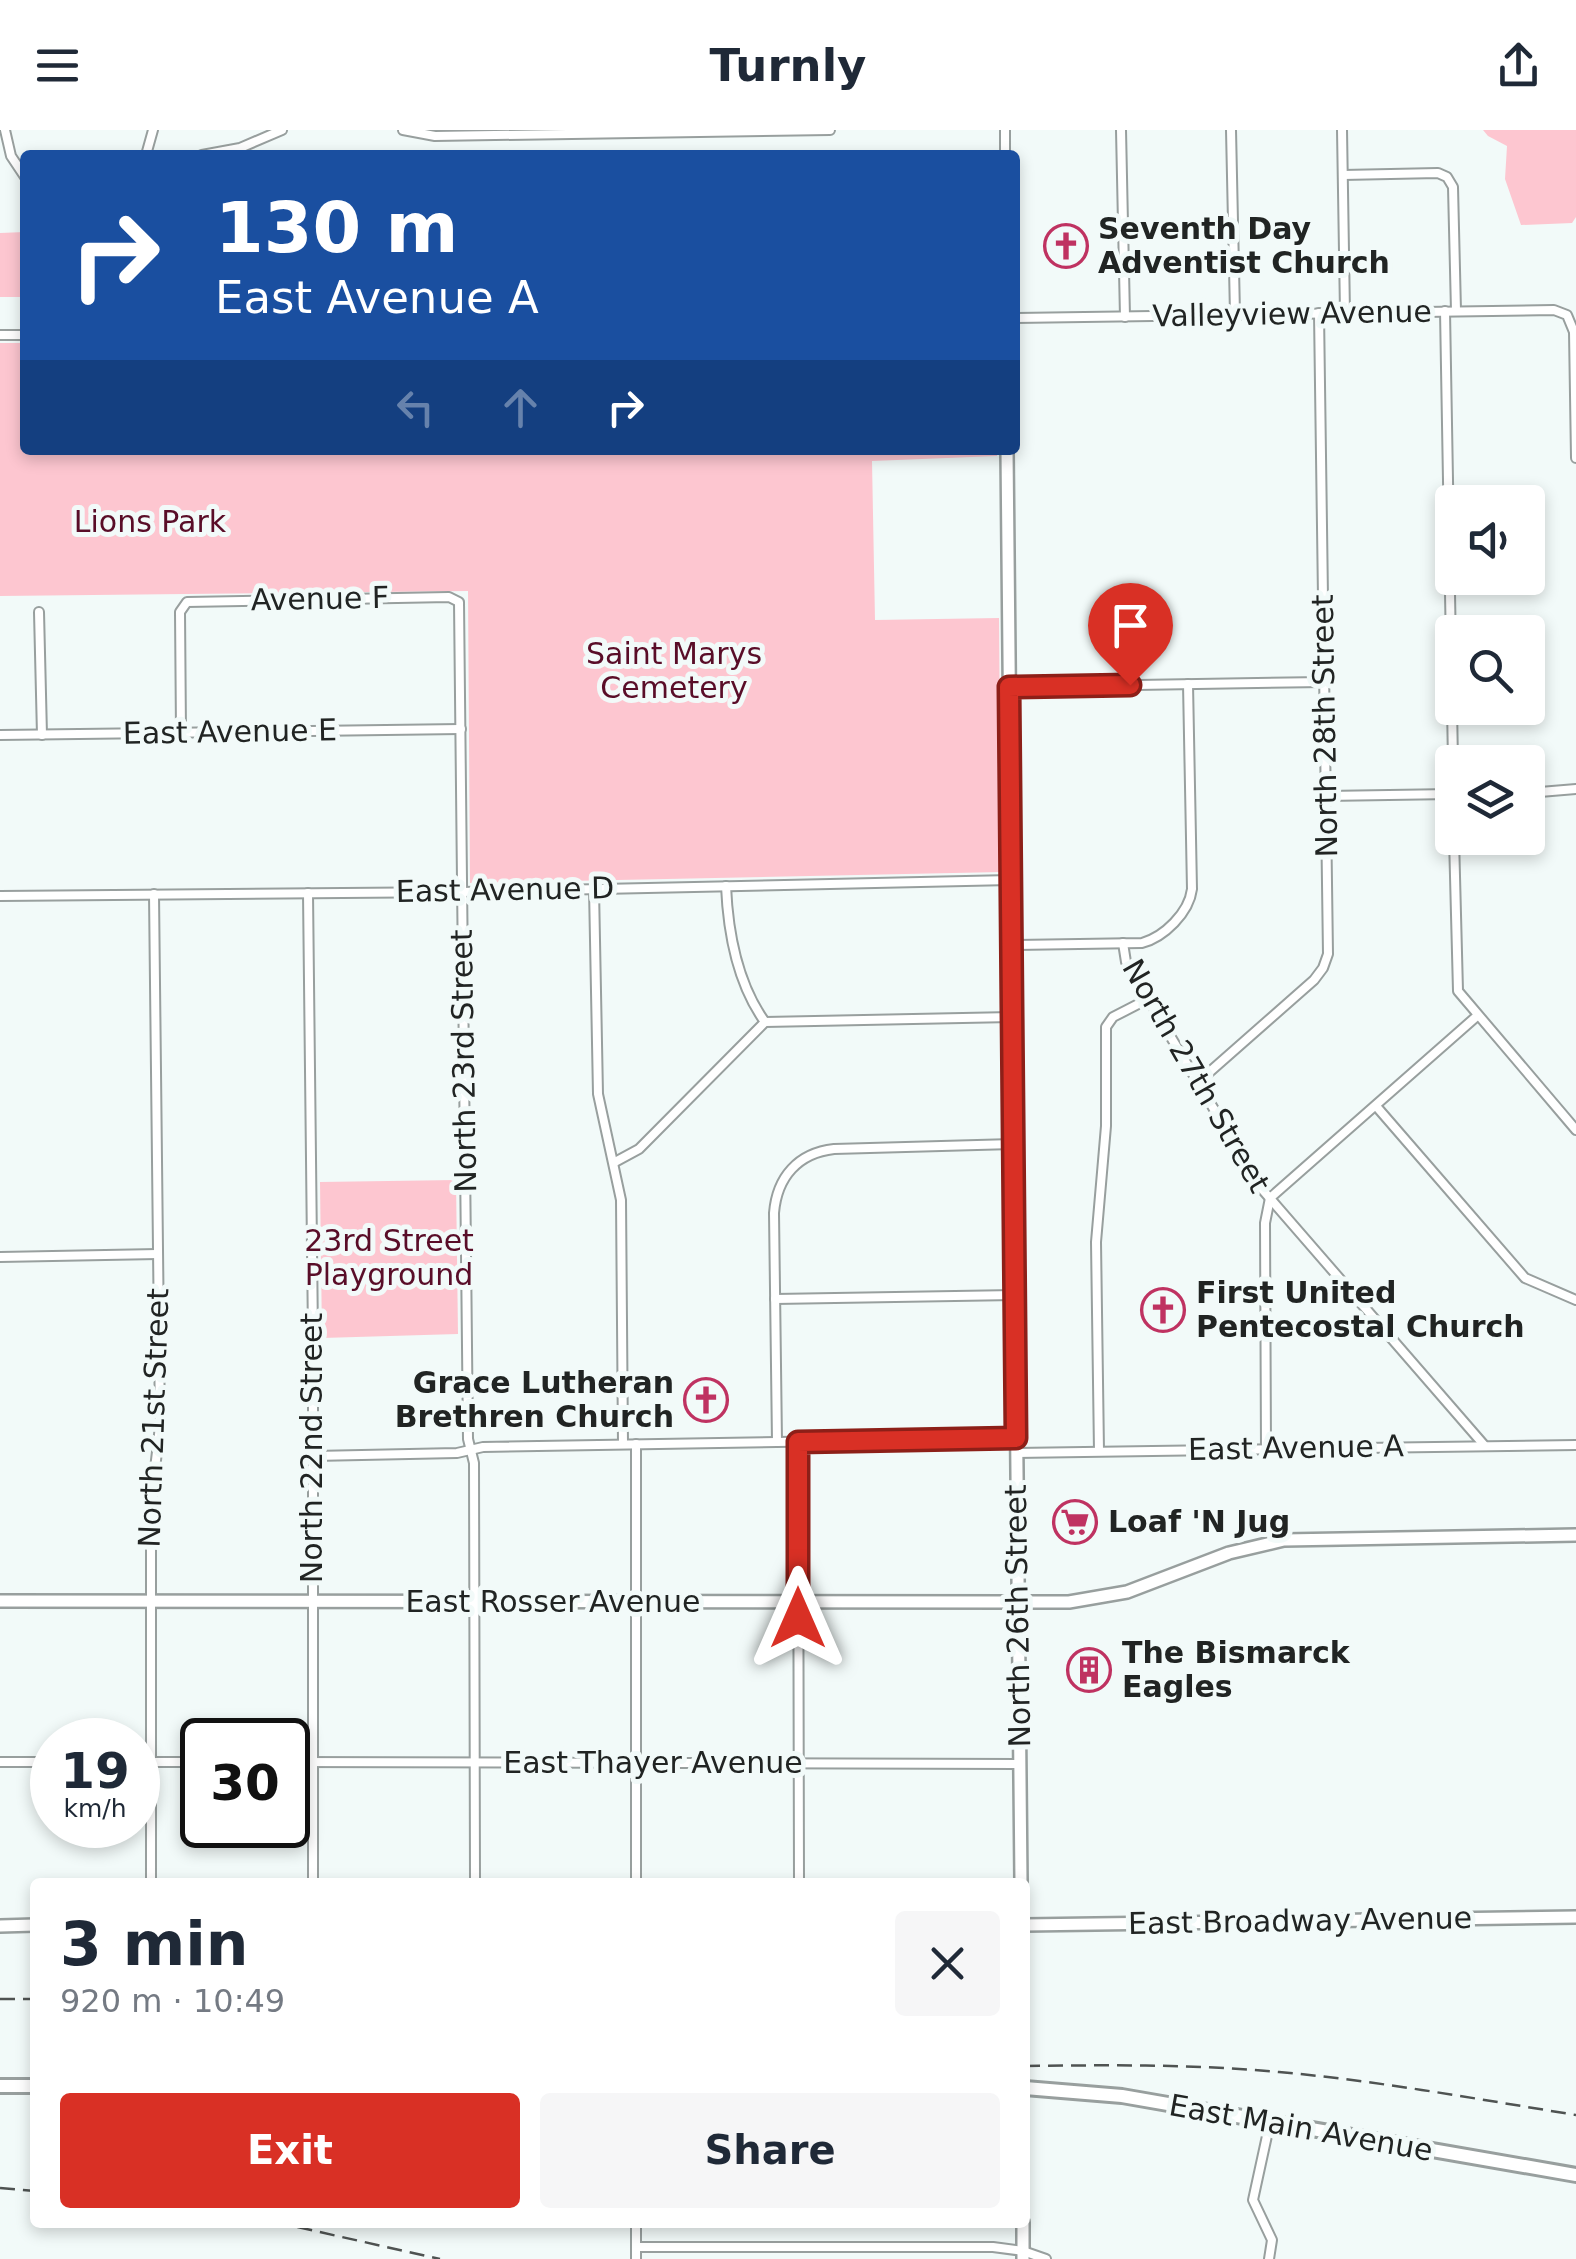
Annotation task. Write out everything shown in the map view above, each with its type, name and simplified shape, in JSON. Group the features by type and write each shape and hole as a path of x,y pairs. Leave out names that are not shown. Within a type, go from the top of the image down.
{"main road":[{"path":"0,2086 30,2086"},
{"name":"East Main Avenue","path":"1030,2088 1122,2096 1576,2175"}],"street":[{"path":"5,130 11,156 20,169"},
{"path":"250,150 282,130"},
{"path":"403,130 435,136 830,130"},
{"path":"1121,130 1125,317"},
{"path":"1230,130 1235,314"},
{"path":"1342,130 1345,313"},
{"path":"1342,175 1438,173 1448,177 1452,186 1453,745"},
{"name":"Valleyview Avenue","path":"1020,318 1546,309 1567,316 1574,332 1576,458"},
{"name":"North 28th Street","path":"1197,1082 1324,968 1328,946 1318,313"},
{"name":"North 26th Street","path":"1008,455 1021,1878"},
{"name":"Avenue F","path":"181,732 183,604 457,599"},
{"name":"North 23rd Street","path":"457,599 468,1451 474,1464 475,1878"},
{"path":"39,612 42,734"},
{"path":"1009,687 1324,682"},
{"path":"1012,945 1142,942 1156,937 1188,904 1192,889 1188,684"},
{"name":"East Avenue E","path":"0,735 461,729"},
{"path":"1545,792 1576,790"},
{"path":"1326,796 1435,794"},
{"path":"1454,855 1456,982 1462,999 1576,1130"},
{"name":"East Avenue D","path":"0,896 462,892 1011,880"},
{"path":"726,886 732,944 749,993 765,1022"},
{"path":"594,889 598,1094 620,1200 623,1444"},
{"name":"North 22nd Street","path":"308,893 314,1456 313,1878"},
{"name":"North 21st Street","path":"151,1718 151,1503 160,1426 154,894"},
{"name":"North 27th Street","path":"1123,943 1126,962 1270,1198 1264,1223 1266,1448"},
{"path":"1099,1451 1097,1231 1106,1116 1107,1023 1148,999"},
{"path":"1477,1016 1270,1198 1484,1445"},
{"path":"614,1162 640,1149 765,1022 1012,1017"},
{"path":"1376,1106 1525,1278 1576,1300"},
{"path":"777,1442 775,1204 787,1174 812,1154 834,1148 1014,1144"},
{"path":"0,1257 158,1254"},
{"path":"775,1299 1015,1295"},
{"path":"314,1456 468,1451 483,1447 1016,1438"},
{"path":"798,1442 799,1878"},
{"path":"636,1444 636,1878"},
{"name":"East Avenue A","path":"1016,1452 1576,1445"},
{"name":"East Rosser Avenue","path":"0,1601 1082,1601 1159,1582 1242,1548 1284,1540 1576,1535"},
{"path":"0,1762 30,1762"},
{"name":"East Thayer Avenue","path":"313,1762 1020,1764"},
{"name":"North 21st Street","path":"151,1848 151,1878"},
{"name":"East Broadway Avenue","path":"1030,1925 1576,1917"},
{"path":"0,1926 30,1926"},
{"path":"1269,2259 1272,2240 1253,2200 1270,2122"},
{"path":"636,2228 636,2259"},
{"path":"1024,2228 1024,2255"},
{"path":"636,2247 993,2247 1046,2259"}],"green space":[{"path":"1483,130 1576,130 1576,217 1572,223 1521,225 1505,179 1507,146"},
{"path":"20,232 20,297 0,297 0,233"},
{"name":"Saint Marys Cemetery","path":"0,343 20,343 20,455 997,455 872,461 875,620 999,618 1001,872 470,883 468,591 0,596"},
{"name":"23rd Street Playground","path":"456,1180 458,1334 322,1338 320,1182"}],"railway":[{"path":"0,1999 30,1999"},
{"path":"1030,2066 1184,2066 1279,2072 1391,2085 1576,2115"},
{"path":"0,2188 30,2191"},
{"path":"302,2228 440,2259"}],"place":[{"name":"Seventh Day Adventist Church","path":"1066,246"},
{"name":"First United Pentecostal Church","path":"1163,1310"},
{"name":"Grace Lutheran Brethren Church","path":"706,1400"},
{"name":"Loaf 'N Jug","path":"1075,1522"},
{"name":"The Bismarck Eagles","path":"1089,1670"}],"route":[{"path":"798,1618 798,1442 1016,1438 1009,687 1130,685"}],"park label":[{"name":"Lions Park","path":"150,522"}]}
